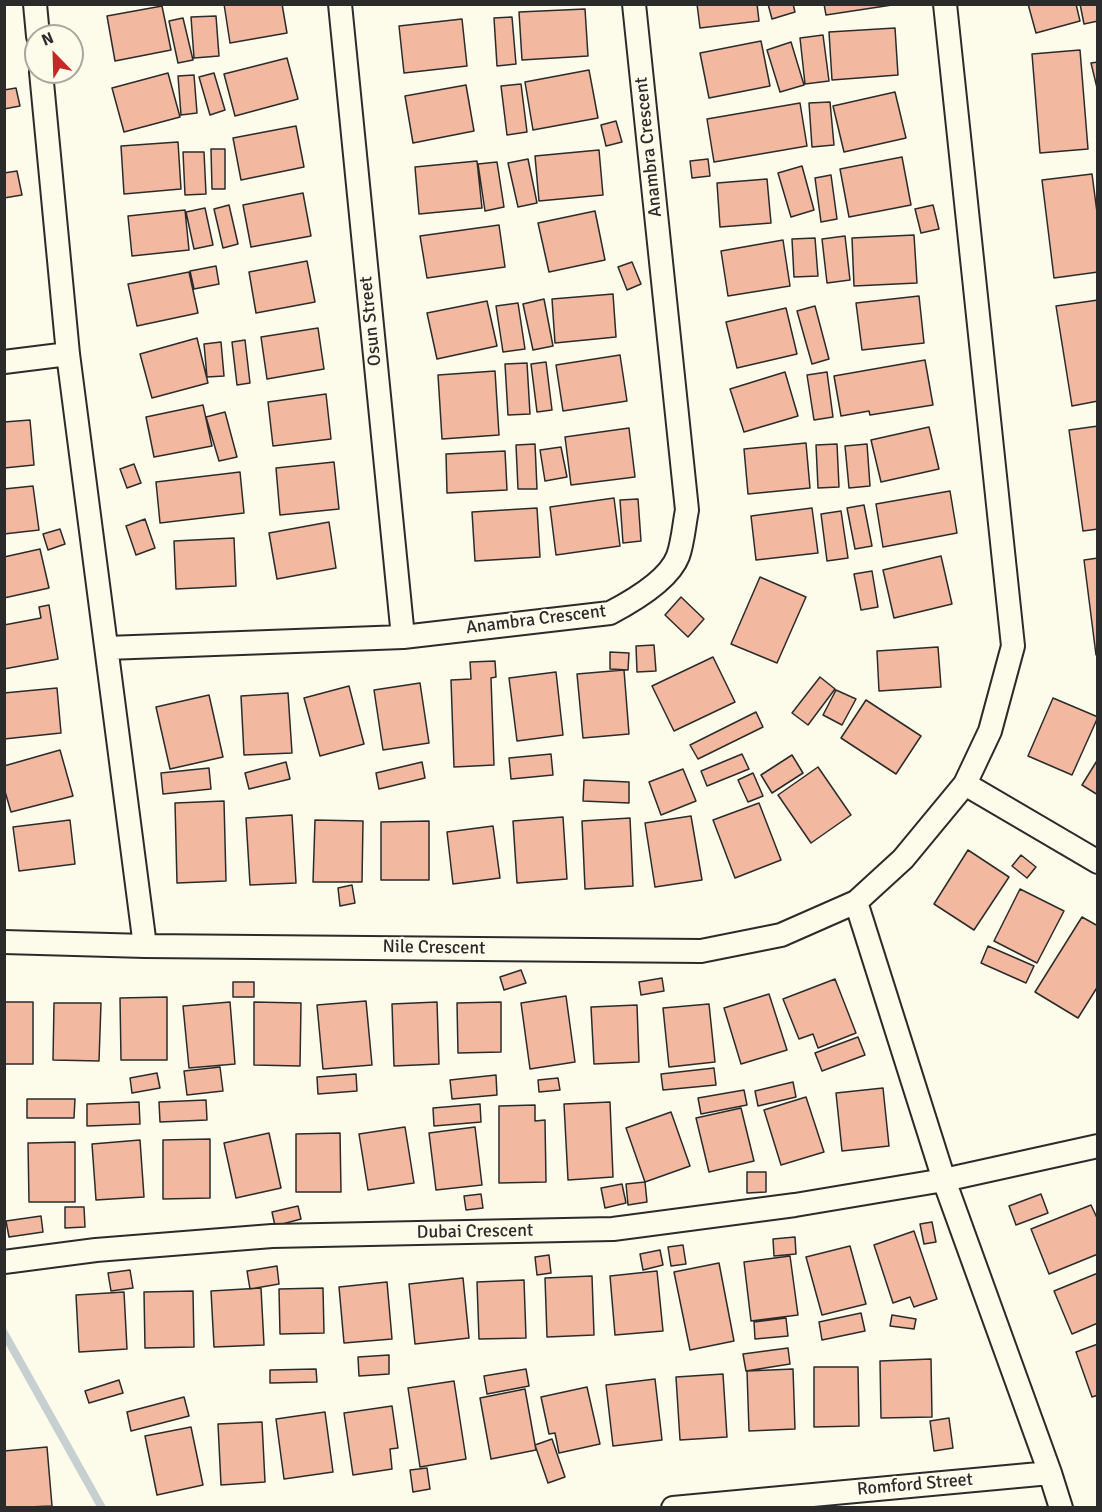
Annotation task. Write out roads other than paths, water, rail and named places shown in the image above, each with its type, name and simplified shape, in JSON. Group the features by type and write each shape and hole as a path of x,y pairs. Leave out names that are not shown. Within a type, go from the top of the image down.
{"street":[{"path":"35,4 37,24"},
{"name":"Osun Street","path":"340,4 403,637"},
{"name":"Anambra Crescent","path":"106,648 403,637 610,613 636,599 660,579 678,558 687,510 634,4"},
{"name":"Nile Crescent","path":"4,942 145,946 701,951 781,935 856,902 903,859 965,784 990,731 1013,646 945,4"},
{"path":"42,84 68,354 145,946"},
{"path":"4,362 68,354"},
{"path":"965,784 1098,862"},
{"path":"856,902 944,1180 1050,1473 1060,1508"},
{"name":"Dubai Crescent","path":"4,1262 96,1250 272,1236 613,1229 795,1206 944,1180 1098,1146"},
{"name":"Romford Street","path":"673,1508 1050,1473"}],"waterway":[{"path":"4,1333 102,1508"}]}
